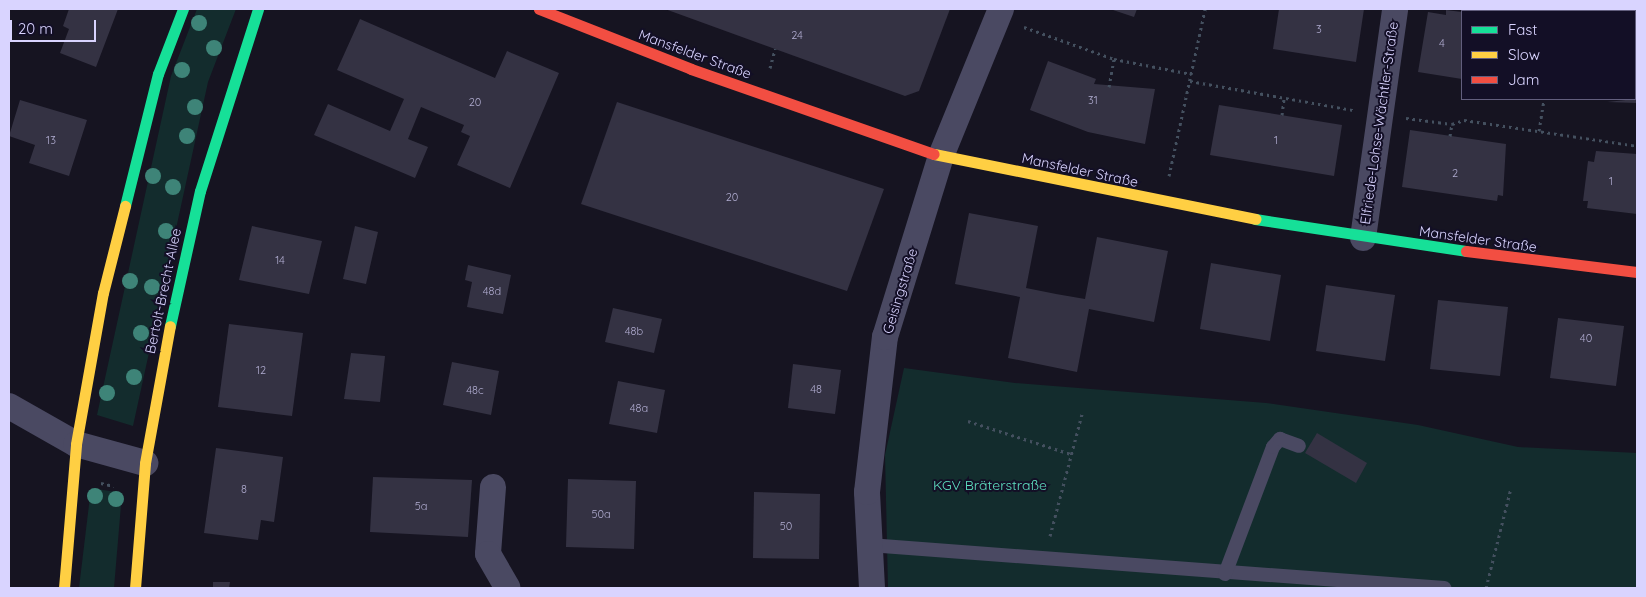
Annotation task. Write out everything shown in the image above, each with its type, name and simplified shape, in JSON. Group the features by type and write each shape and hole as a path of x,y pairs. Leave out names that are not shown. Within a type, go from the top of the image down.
{"street":[{"path":"64,588 76,444 126,190 158,74 183,9"},
{"name":"Bertolt-Brecht-Allee","path":"135,588 145,463 200,191 258,9"},
{"name":"Mansfelder Straße","path":"539,9 567,15 942,156 1163,203 1363,238 1637,272"},
{"name":"Elfriede-Lohse-Wächtler-Straße","path":"1363,238 1395,9"},
{"name":"Geisingstraße","path":"872,588 870,443 885,337 942,156 999,13"},
{"path":"9,406 76,444 145,463"},
{"path":"492,487 488,554 508,588"}],"lane":[{"path":"1225,574 1273,447 1280,439 1299,446"},
{"path":"870,545 1225,574 1444,588"}],"path":[{"path":"1163,203 1205,9"},
{"path":"999,13 1114,60 1192,74"},
{"path":"1109,87 1114,60"},
{"path":"1190,81 1379,115 1452,124 1464,120 1637,146"},
{"path":"1282,115 1284,98"},
{"path":"1539,131 1544,100"},
{"path":"1450,136 1452,124"},
{"path":"1044,560 1082,414"},
{"path":"968,421 1071,454"},
{"path":"73,478 143,490"},
{"path":"1486,588 1511,488"}],"green space":[{"path":"197,9 236,9 208,82 133,426 97,415 171,76"},
{"name":"KGV Bräterstraße","path":"904,368 1015,383 1266,403 1418,425 1518,447 1637,453 1637,588 888,588 885,455"},
{"path":"91,488 122,493 114,588 79,588"}],"building":[{"path":"69,9 118,9 96,67 60,53 69,29 63,26"},
{"path":"665,9 950,9 919,91 905,96"},
{"path":"1110,9 1137,9 1134,17"},
{"path":"1279,9 1364,9 1356,62 1273,49"},
{"path":"1446,10 1461,12 1461,79 1418,72 1428,12 1446,15"},
{"path":"360,19 495,78 507,51 559,73 510,188 457,165 470,136 461,132 464,125 421,107 408,139 428,147 415,178 314,135 328,104 390,131 404,99 337,70"},
{"path":"1048,61 1096,79 1094,84 1155,89 1145,144 1088,132 1030,110"},
{"path":"1636,72 1637,103 1607,102 1636,100"},
{"path":"20,100 87,120 69,176 29,163 35,145 9,136"},
{"path":"617,102 884,189 847,291 581,204"},
{"path":"1219,105 1342,125 1334,176 1210,155"},
{"path":"1410,130 1506,144 1503,196 1498,195 1497,201 1402,187"},
{"path":"1596,151 1637,154 1637,214 1587,208 1588,201 1583,201 1588,161 1594,162"},
{"path":"969,213 1038,226 1026,288 1056,294 1085,299 1097,237 1168,251 1154,322 1089,309 1077,372 1008,358 1020,297 955,284"},
{"path":"252,226 322,241 309,294 239,280"},
{"path":"355,226 378,232 366,284 343,279"},
{"path":"1211,263 1281,275 1270,341 1200,329"},
{"path":"468,265 511,275 503,314 467,307 472,282 465,280"},
{"path":"1326,285 1395,295 1385,361 1316,351"},
{"path":"1438,300 1508,307 1500,376 1430,369"},
{"path":"613,308 662,319 654,353 605,342"},
{"path":"1558,318 1624,326 1616,386 1550,378"},
{"path":"229,324 303,333 292,416 218,407"},
{"path":"351,353 385,356 380,402 344,399"},
{"path":"452,362 499,371 491,415 443,405"},
{"path":"793,364 841,370 835,414 788,408"},
{"path":"618,381 665,390 657,433 609,424"},
{"path":"1317,433 1367,463 1356,483 1305,453"},
{"path":"216,448 283,457 274,522 261,520 258,540 204,533"},
{"path":"373,477 472,480 468,537 370,532"},
{"path":"568,479 636,481 634,549 566,547"},
{"path":"754,492 820,494 819,559 753,558"},
{"path":"213,582 230,582 229,588 213,588"}],"traffic: fast":[{"path":"125,206 158,74 183,9"},
{"path":"170,326 200,191 258,9"},
{"path":"1255,219 1466,251"}],"traffic: slow":[{"path":"934,154 1255,219"},
{"path":"64,588 76,444 103,293 125,206"},
{"path":"135,588 145,463 170,326"}],"traffic: jam":[{"path":"539,9 691,69 934,154"},
{"path":"1466,251 1637,272"}]}
